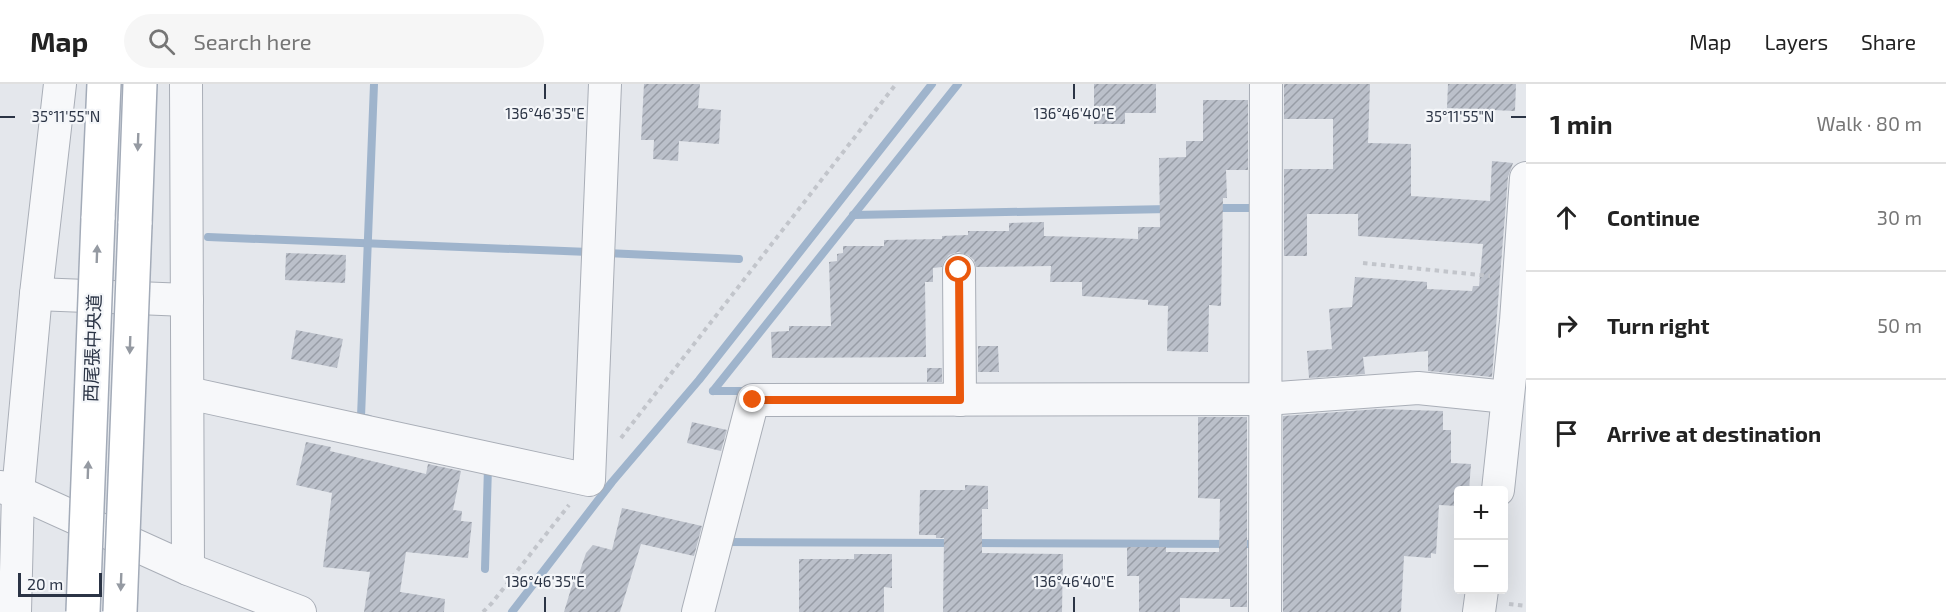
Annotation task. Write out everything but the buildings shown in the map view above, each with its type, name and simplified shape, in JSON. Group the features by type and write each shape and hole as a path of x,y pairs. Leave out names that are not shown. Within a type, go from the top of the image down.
{"main road":[{"name":"西尾張中央道","path":"83,612 104,84"},
{"name":"西尾張中央道","path":"120,612 140,84"}],"street":[{"path":"15,612 9,489 36,294 60,84"},
{"path":"186,84 188,569"},
{"path":"188,393 589,480 605,84"},
{"path":"1265,612 1266,84"},
{"path":"1498,486 1519,278 1526,178"},
{"path":"959,270 960,400"},
{"path":"36,294 187,300"},
{"path":"698,612 753,400 1265,399 1418,388 1507,397"},
{"path":"9,489 188,569 300,612"},
{"path":"1479,612 1481,594"}],"path":[{"path":"618,442 896,84"},
{"path":"1363,263 1519,278"},
{"path":"483,612 589,480"}],"waterway":[{"path":"369,419 361,417 374,84"},
{"path":"512,612 612,482 699,380 932,84"},
{"path":"713,391 958,84"},
{"path":"1212,208 1251,208"},
{"path":"853,215 1169,209"},
{"path":"208,237 589,252"},
{"path":"606,253 739,259"},
{"path":"713,391 751,391"},
{"path":"485,569 488,467"},
{"path":"727,542 954,543"},
{"path":"973,543 1254,544"}],"route":[{"path":"753,400 960,400 959,270"}]}
